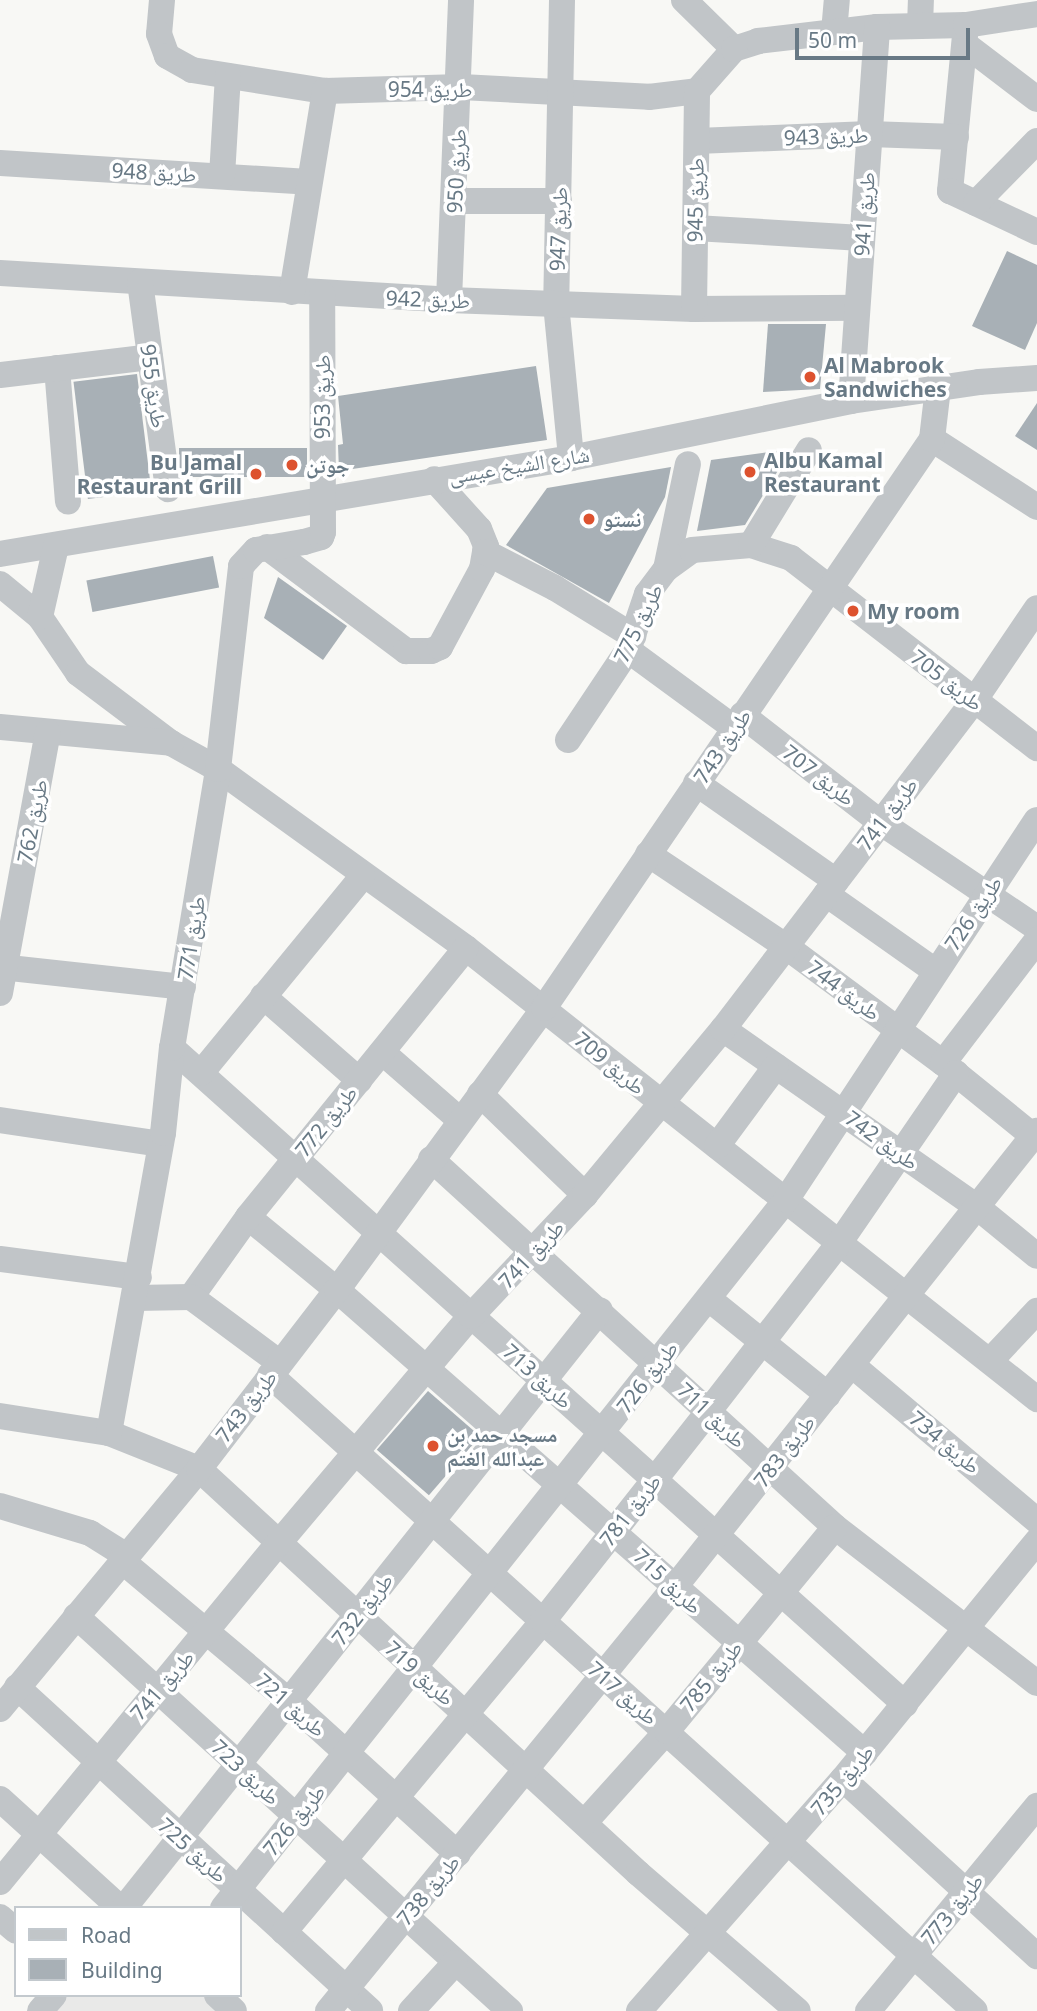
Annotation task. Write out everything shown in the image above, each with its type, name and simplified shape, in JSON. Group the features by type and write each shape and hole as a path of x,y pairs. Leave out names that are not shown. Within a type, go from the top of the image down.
{"street":[{"name":"طريق 954","path":"162,0 159,34 167,55 192,70 325,91 461,87 562,96 649,97 697,91"},
{"name":"طريق 950","path":"449,300 461,87 461,0"},
{"name":"طريق 947","path":"562,0 556,304 571,458"},
{"path":"684,0 734,49"},
{"path":"834,32 837,0"},
{"path":"920,26 921,0"},
{"path":"966,35 1006,10 1037,14"},
{"path":"697,91 734,49 758,41 877,27 920,26 966,35 1037,99"},
{"name":"طريق 941","path":"851,401 877,27"},
{"path":"966,35 950,191 1037,232"},
{"path":"222,176 229,76"},
{"path":"292,292 325,91"},
{"name":"طريق 945","path":"694,309 697,91"},
{"name":"طريق 943","path":"696,141 869,134 956,137"},
{"path":"976,203 1037,141"},
{"name":"طريق 948","path":"0,163 308,182"},
{"path":"454,201 559,201"},
{"path":"695,228 862,238"},
{"name":"طريق 942","path":"0,273 449,300 694,309 857,308"},
{"name":"طريق 955","path":"140,282 168,489"},
{"name":"طريق 953","path":"322,294 323,500"},
{"path":"0,375 150,358"},
{"path":"57,368 68,502"},
{"name":"شارع الشيخ عيسى","path":"0,555 434,479 571,458 851,401 1037,377"},
{"name":"طريق 743","path":"0,1709 123,1557 199,1469 338,1290 377,1231 544,1008 738,722 832,590 848,559 932,439 938,388"},
{"path":"932,439 1037,507"},
{"path":"751,545 809,450"},
{"path":"666,569 688,464"},
{"path":"267,547 406,651 422,652 440,647 482,569 485,552 479,529 434,479"},
{"path":"267,547 321,537 323,500"},
{"path":"296,504 304,542"},
{"name":"طريق 705","path":"751,545 791,558 1037,748"},
{"name":"طريق 775","path":"568,740 630,643 647,594 666,569 692,550 751,545"},
{"path":"40,617 56,546"},
{"name":"طريق 771","path":"109,1433 137,1288 172,1048 218,769 242,566 257,551 267,547"},
{"name":"طريق 707","path":"485,552 555,588 738,722 985,895 1037,928"},
{"name":"طريق 709","path":"0,584 40,617 78,673 171,743 218,769 362,877 466,948 544,1008 661,1105 1037,1398"},
{"name":"طريق 741","path":"0,1882 156,1690 207,1634 278,1544 360,1452 471,1317 535,1252 585,1195 723,1029 784,944 974,701 1028,640 1037,608"},
{"name":"طريق 709","path":"0,727 171,743"},
{"name":"طريق 762","path":"1,976 48,732"},
{"path":"696,783 935,971"},
{"name":"طريق 726","path":"230,1899 294,1817 348,1755 786,1200 1037,820"},
{"name":"طريق 744","path":"648,854 784,944 1035,1133"},
{"path":"201,1073 362,877"},
{"name":"طريق 781","path":"284,1932 464,1713 543,1622 840,1242 900,1154 950,1068 1037,940"},
{"name":"طريق 772","path":"191,1297 247,1217 466,948"},
{"path":"1,976 183,987"},
{"path":"263,996 359,1080"},
{"name":"طريق 742","path":"723,1029 977,1207 1037,1256"},
{"name":"طريق 713","path":"172,1048 905,1704"},
{"path":"382,1052 460,1120"},
{"path":"717,1146 776,1066"},
{"path":"480,1094 585,1195"},
{"path":"0,1120 160,1144"},
{"name":"طريق 783","path":"527,1770 771,1468 1035,1133"},
{"name":"طريق 711","path":"431,1159 600,1310 835,1527 1037,1683"},
{"name":"طريق 715","path":"247,1217 338,1290 425,1371 614,1530 674,1588 865,1753"},
{"path":"0,1259 191,1297"},
{"name":"طريق 717","path":"191,1297 275,1369 360,1452 602,1676 791,1840 975,2011"},
{"path":"709,1299 828,1395"},
{"name":"طريق 732","path":"124,1906 542,1379 600,1310"},
{"path":"990,1361 1037,1311"},
{"name":"طريق 734","path":"852,1365 1037,1521"},
{"name":"طريق 719","path":"0,1416 109,1433 199,1469 356,1616 708,1935 798,2011"},
{"name":"طريق 721","path":"0,1506 90,1533 123,1557 207,1634 288,1700 458,1854"},
{"name":"طريق 785","path":"585,1822 667,1731 835,1527"},
{"name":"طريق 735","path":"639,2011 791,1840 1034,1550"},
{"name":"طريق 723","path":"76,1616 343,1862 510,2011"},
{"name":"طريق 725","path":"17,1688 179,1838 230,1899"},
{"name":"طريق 738","path":"328,2011 527,1770"},
{"path":"843,1779 1037,1956"},
{"path":"0,1798 38,1836 120,1906"},
{"name":"طريق 773","path":"868,2011 966,1891 1035,1813"},
{"name":"طريق 725","path":"242,1906 284,1932 370,2011"},
{"path":"0,1917 14,1929"},
{"path":"411,2011 455,1963"},
{"path":"40,2011 52,1997"},
{"path":"219,1997 234,2011"}],"shaded area":[{"path":"57,1997 215,1997 229,2011 46,2011"}],"building":[{"path":"1007,251 1037,265 1037,323 1025,350 972,326"},
{"path":"768,324 826,324 820,389 763,392"},
{"path":"536,366 547,440 339,471 338,445 343,444 338,396"},
{"path":"137,374 151,491 88,499 73,382"},
{"path":"1037,403 1037,450 1015,436"},
{"path":"179,448 307,448 307,477 179,477"},
{"path":"791,449 745,525 697,531 711,460"},
{"name":"نستو","path":"671,467 665,497 609,603 506,545 547,488"},
{"path":"213,556 219,587 92,612 86,581"},
{"path":"278,577 347,626 323,660 264,618"},
{"name":"مسجد حمد بن عبدالله الغتم","path":"428,1391 480,1436 429,1495 377,1450"}],"place":[{"name":"Al Mabrook Sandwiches","path":"810,377"},
{"name":"جوتن","path":"292,465"},
{"name":"Albu Kamal Restaurant","path":"750,472"},
{"name":"Bu Jamal Restaurant Grill","path":"256,474"},
{"name":"نستو","path":"589,519"},
{"name":"My room","path":"853,611"},
{"name":"مسجد حمد بن عبدالله الغتم","path":"433,1446"}]}
